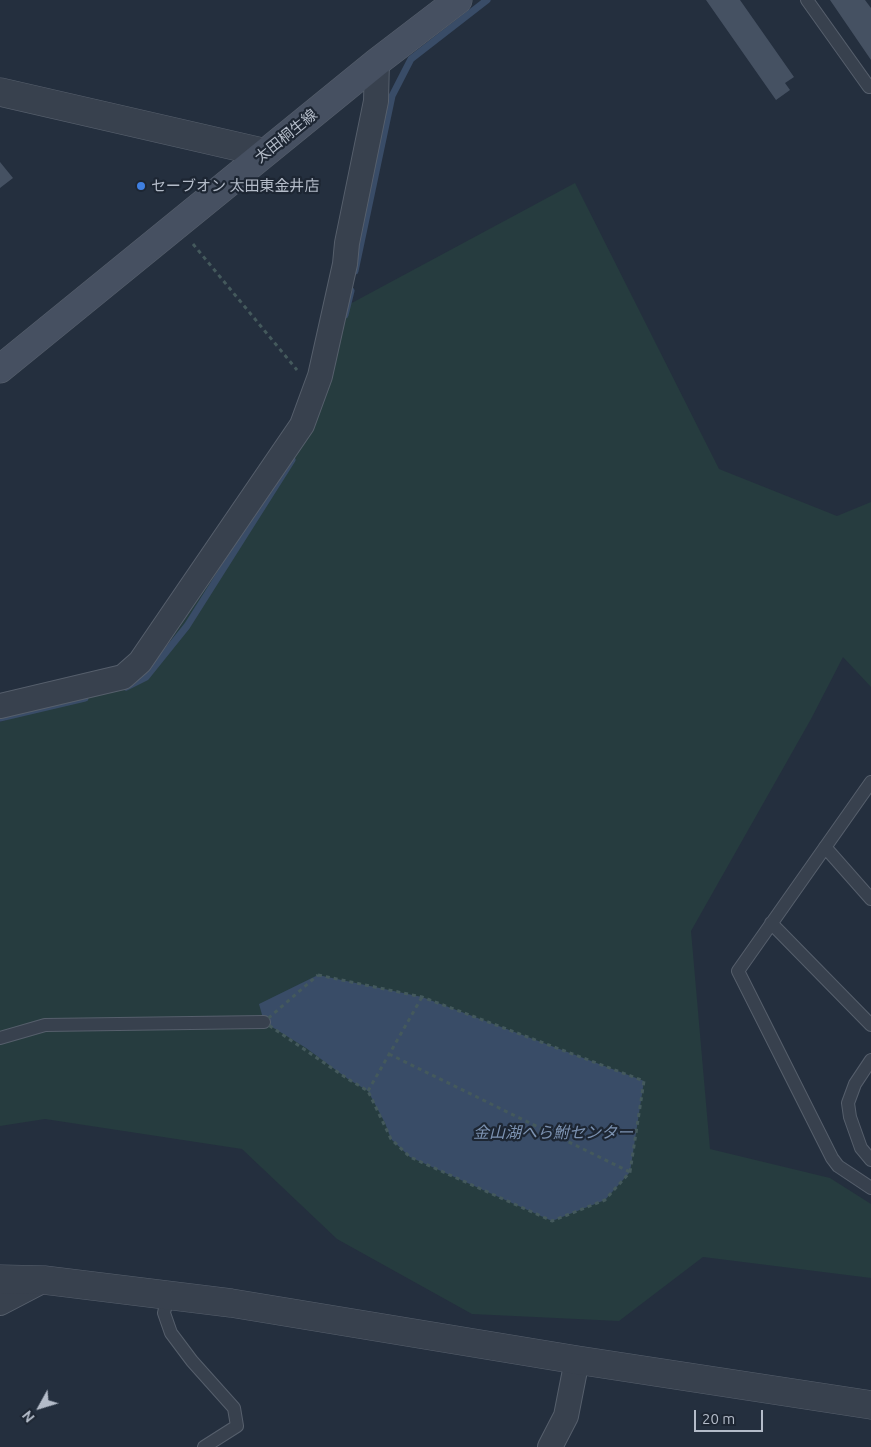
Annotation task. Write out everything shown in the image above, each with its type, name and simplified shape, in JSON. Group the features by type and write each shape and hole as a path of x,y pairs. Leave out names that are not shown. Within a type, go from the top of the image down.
{"main road":[{"name":"太田桐生線","path":"0,368 377,62 458,0"}],"street":[{"path":"0,706 124,677 140,662 302,425 320,376 345,264 347,243 376,101 377,62"},
{"path":"0,92 256,150"},
{"path":"0,1279 44,1280 168,1295 358,1323 577,1360 871,1405"},
{"path":"0,1303 44,1280"},
{"path":"550,1447 566,1416 577,1360"}],"lane":[{"path":"807,0 869,87"},
{"path":"871,782 738,971 832,1158 838,1166 871,1188"},
{"path":"825,847 871,899"},
{"path":"771,923 871,1025"},
{"path":"0,1038 45,1025 264,1022"},
{"path":"871,1060 855,1084 848,1103 850,1117 861,1148 871,1160"},
{"path":"168,1295 164,1313 171,1333 192,1361 234,1408 237,1426 204,1447"}],"path":[{"path":"177,224 314,391"},
{"path":"318,975 422,997 644,1081 630,1172 605,1200 552,1221 410,1157 391,1139 368,1091 264,1022 318,975"},
{"path":"368,1091 422,997"},
{"path":"389,1054 630,1172"}],"green space":[{"path":"575,183 719,469 837,516 871,502 871,687 843,657 811,719 691,931 710,1149 830,1178 871,1204 871,1278 703,1257 619,1321 472,1314 337,1239 242,1149 45,1119 0,1126 0,722 146,677 312,429 348,305"}],"water":[{"name":"金山湖へら鮒センター","path":"318,975 422,997 644,1081 630,1172 605,1200 552,1221 410,1157 391,1139 385,1123 368,1091 348,1079 306,1048 264,1022 259,1004"}],"building":[{"path":"706,0 740,0 794,77 785,83 790,90 776,100"},
{"path":"830,0 865,0 871,8 871,60"},
{"path":"0,162 13,178 0,188"}],"waterway":[{"path":"355,271 392,96 411,59 487,0"},
{"path":"345,315 351,291"},
{"path":"126,687 146,677 187,626 292,460"},
{"path":"0,718 85,698"}],"place":[{"name":"セーブオン 太田東金井店","path":"141,186"}]}
